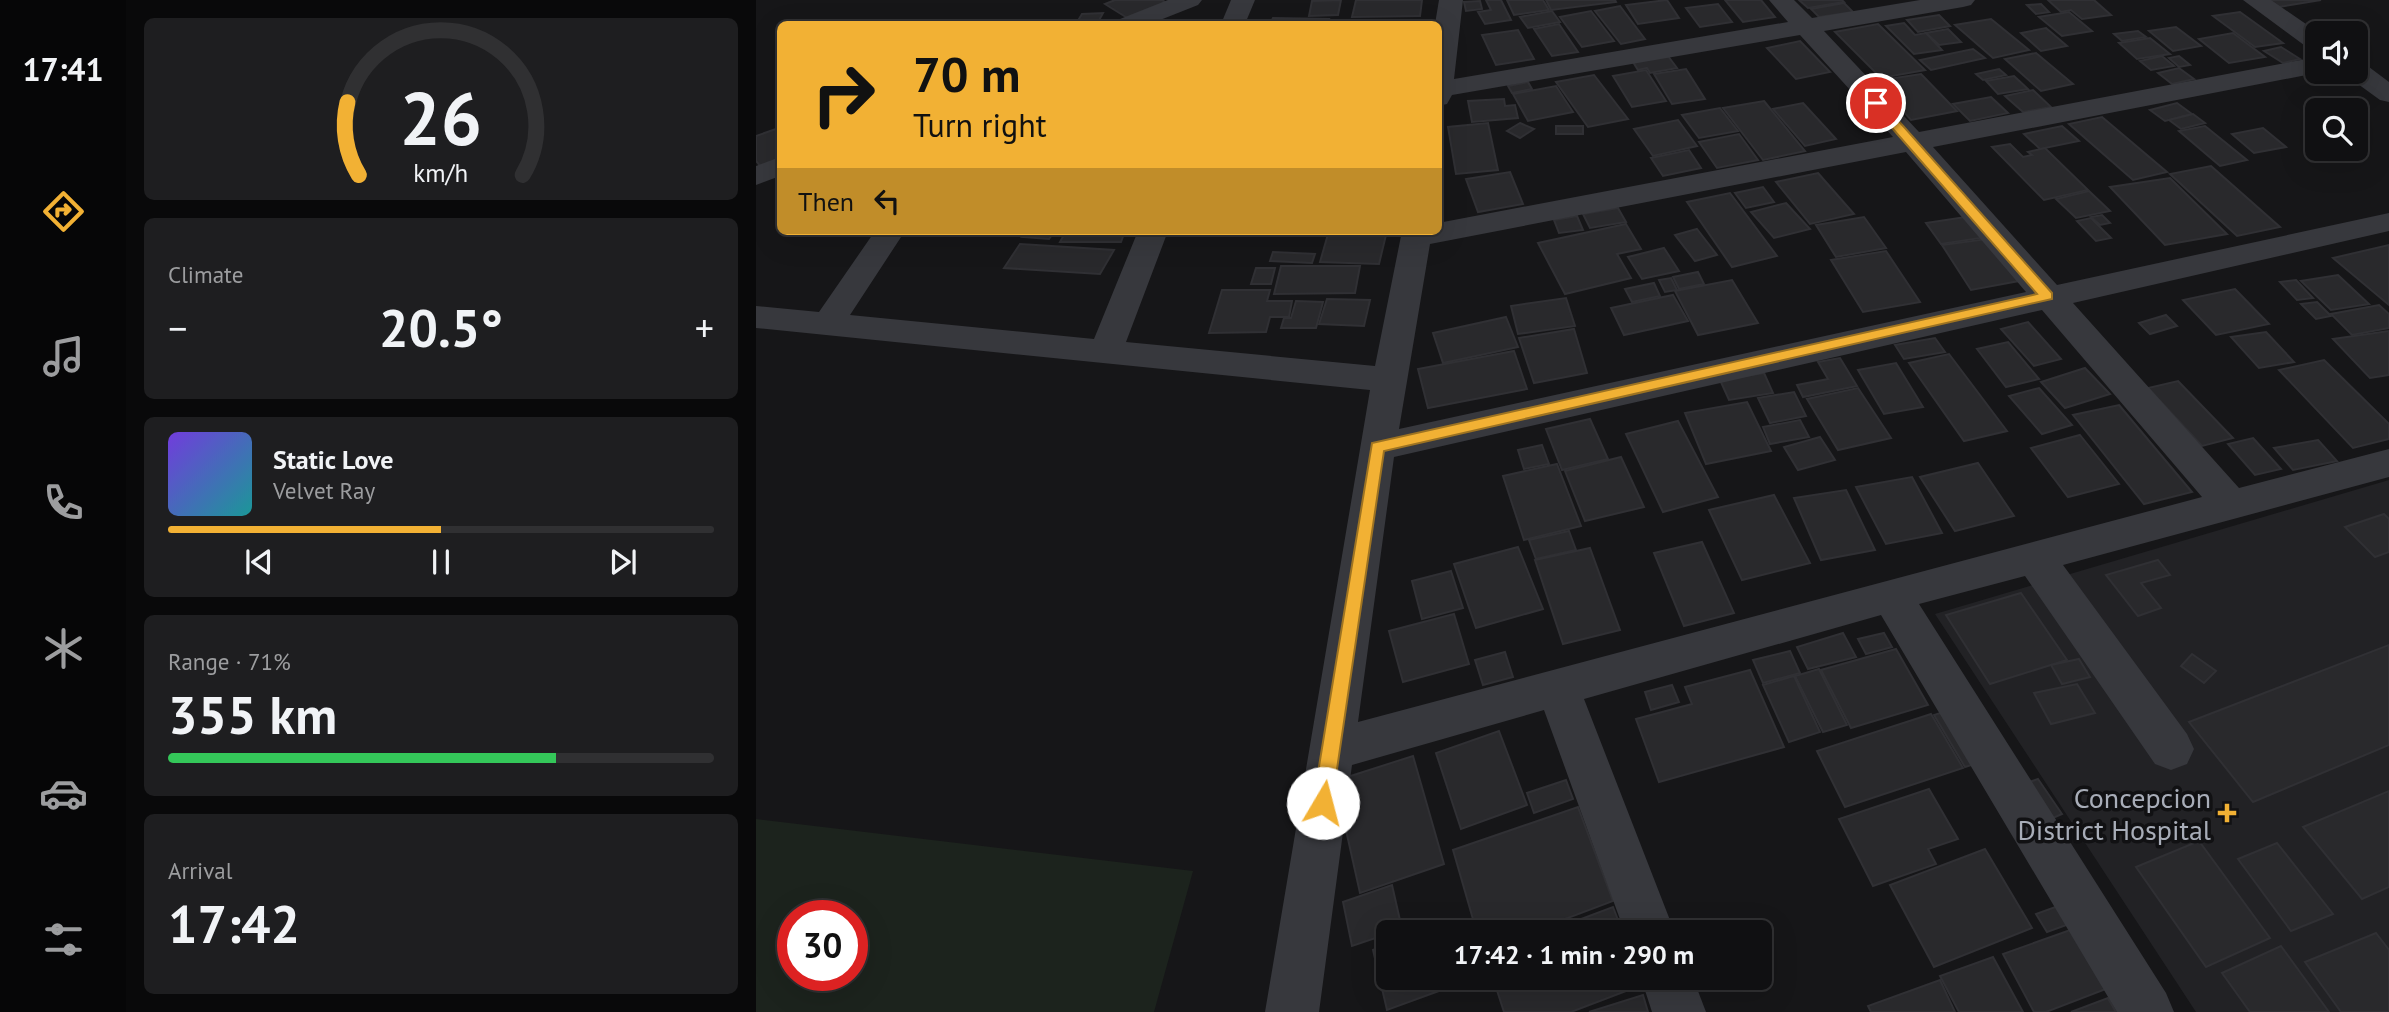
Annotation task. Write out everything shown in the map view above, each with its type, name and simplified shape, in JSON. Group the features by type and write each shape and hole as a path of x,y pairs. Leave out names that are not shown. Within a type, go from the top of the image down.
{"street":[{"path":"1137,21 1190,0"},
{"path":"1234,21 1243,0"},
{"path":"1442,70 1451,0"},
{"path":"1781,0 1912,141 2231,505"},
{"path":"1442,92 1803,26 1964,0"},
{"path":"2255,0 2305,35"},
{"path":"1442,229 2305,67"},
{"path":"2368,79 2389,94"},
{"path":"756,176 777,167"},
{"path":"1377,447 2389,222"},
{"path":"827,324 887,235"},
{"path":"1106,351 1151,235"},
{"path":"1292,1012 1377,447 1416,235"},
{"path":"756,317 1389,380"},
{"path":"1330,750 1891,595 2389,463"},
{"path":"2034,557 2171,749"},
{"path":"1891,595 2147,1012"},
{"path":"1558,687 1645,920"},
{"path":"1671,990 1679,1012"}],"shaded area":[{"name":"Concepcion District Hospital","path":"2389,480 2389,1012 2196,1012 1935,614"},
{"path":"756,819 1193,871 1154,1012 756,1012"}],"building":[{"path":"1115,0 1162,0 1168,4 1129,19 1105,4"},
{"path":"1341,0 1338,15 1309,16 1312,1"},
{"path":"1356,0 1422,0 1420,16 1352,17"},
{"path":"1486,0 1501,0 1511,20 1485,24 1478,12 1491,10"},
{"path":"1507,0 1543,0 1549,10 1514,15"},
{"path":"1546,0 1615,0 1616,2 1551,10"},
{"path":"1667,0 1679,18 1638,24 1626,5"},
{"path":"1725,0 1761,0 1775,17 1743,22"},
{"path":"1799,0 1842,0 1844,2 1808,8"},
{"path":"2048,0 2094,0 2111,15 2082,19 2071,10 2061,12"},
{"path":"2269,0 2321,0 2279,7"},
{"path":"1480,1 1482,9 1466,11 1464,2"},
{"path":"1844,3 1853,12 1819,17 1811,9"},
{"path":"1718,4 1732,22 1700,27 1686,8"},
{"path":"2041,4 2049,12 2036,14 2027,5"},
{"path":"1620,6 1645,39 1621,44 1595,11"},
{"path":"1552,11 1560,22 1528,28 1520,17"},
{"path":"1591,11 1614,41 1582,47 1560,17"},
{"path":"2069,12 2092,31 2062,36 2039,17"},
{"path":"2240,12 2283,43 2255,47 2213,16"},
{"path":"1103,13 1099,21 1078,21 1082,14"},
{"path":"1939,15 1950,26 1918,32 1907,20"},
{"path":"1273,18 1329,19 1328,21 1272,21"},
{"path":"1991,19 2029,50 1993,58 1955,25"},
{"path":"1428,20 1428,21 1346,21"},
{"path":"1904,23 1915,35 1926,33 1942,50 1914,54 1886,26"},
{"path":"1559,24 1578,52 1552,56 1534,29"},
{"path":"1878,24 1925,70 1881,78 1835,32"},
{"path":"2176,27 2201,46 2173,51 2149,31"},
{"path":"2046,28 2067,46 2041,51 2021,33"},
{"path":"1948,29 1961,42 1939,45 1926,33"},
{"path":"1518,30 1534,59 1496,65 1482,35"},
{"path":"2138,31 2146,37 2122,41 2114,34"},
{"path":"2233,33 2265,57 2229,63 2199,39"},
{"path":"2150,38 2170,54 2137,59 2119,43"},
{"path":"1800,41 1830,72 1796,79 1767,48"},
{"path":"2281,47 2300,59 2283,63 2264,51"},
{"path":"1973,49 1985,58 1931,70 1920,60"},
{"path":"2036,53 2073,84 2041,91 2005,59"},
{"path":"1668,56 1677,68 1650,73 1647,68 1638,70 1633,62"},
{"path":"2162,56 2174,66 2151,70 2140,61"},
{"path":"2179,56 2190,65 2179,67 2169,58"},
{"path":"2179,68 2194,79 2172,84 2158,73"},
{"path":"1686,69 1705,99 1672,104 1654,74"},
{"path":"1999,69 2006,75 1983,80 1976,74"},
{"path":"1646,70 1666,101 1632,107 1613,76"},
{"path":"1921,74 1957,111 1911,120 1876,81"},
{"path":"1594,75 1628,119 1588,127 1556,82"},
{"path":"2014,76 2028,89 1998,94 1986,81"},
{"path":"1528,82 1532,89 1512,93 1508,86"},
{"path":"1556,86 1573,112 1528,121 1513,94"},
{"path":"2033,90 2051,107 2023,112 2005,96"},
{"path":"1991,97 2008,113 1970,121 1953,104"},
{"path":"1504,99 1505,106 1515,105 1518,118 1472,122 1468,101"},
{"path":"1764,101 1805,151 1763,160 1723,108"},
{"path":"1803,103 1836,139 1805,146 1773,109"},
{"path":"2177,103 2192,114 2165,121 2150,110"},
{"path":"1720,108 1738,131 1699,138 1682,115"},
{"path":"2193,114 2205,123 2181,129 2169,120"},
{"path":"2102,117 2167,172 2133,180 2069,124"},
{"path":"1678,120 1697,146 1653,156 1634,129"},
{"path":"1488,123 1498,170 1456,174 1448,127"},
{"path":"1520,123 1534,129 1520,138 1507,131"},
{"path":"1556,126 1583,126 1583,134 1556,134"},
{"path":"2062,126 2079,141 2040,149 2024,134"},
{"path":"2205,126 2247,160 2220,166 2179,131"},
{"path":"2263,128 2286,147 2254,153 2232,134"},
{"path":"776,129 777,160 761,167 756,161 756,136"},
{"path":"1739,134 1758,160 1717,168 1699,142"},
{"path":"2010,144 2023,157 2032,155 2028,152 2045,148 2088,190 2044,200 1992,147"},
{"path":"1689,150 1701,168 1663,176 1651,158"},
{"path":"2211,166 2280,227 2237,236 2170,174"},
{"path":"1510,172 1523,204 1478,212 1466,179"},
{"path":"1818,173 1854,214 1810,224 1776,182"},
{"path":"2170,178 2227,234 2165,245 2110,187"},
{"path":"1763,187 1774,202 1746,208 1735,193"},
{"path":"2089,191 2110,211 2076,218 2056,199"},
{"path":"1730,193 1777,256 1732,267 1687,202"},
{"path":"1786,203 1810,229 1774,238 1751,212"},
{"path":"1618,208 1626,222 1590,228 1583,214"},
{"path":"2102,215 2110,223 2100,225 2091,217"},
{"path":"1577,216 1583,230 1559,233 1554,220"},
{"path":"1972,216 1987,237 1941,244 1926,223"},
{"path":"1864,217 1886,248 1836,257 1816,225"},
{"path":"2091,218 2111,238 2096,241 2077,221"},
{"path":"1626,224 1641,249 1617,254 1631,278 1565,294 1538,243"},
{"path":"1697,229 1717,255 1695,261 1675,235"},
{"path":"1024,235 1052,235 1049,239 1022,237"},
{"path":"1064,235 1124,235 1121,242 1060,242"},
{"path":"1328,235 1386,235 1379,264 1320,262"},
{"path":"1987,239 2019,281 1971,290 1942,245"},
{"path":"1020,244 1114,250 1100,274 1004,268"},
{"path":"2389,245 2389,305 2333,258"},
{"path":"1664,248 1679,271 1642,279 1628,257"},
{"path":"1886,251 1920,302 1863,312 1831,260"},
{"path":"1273,252 1315,254 1312,263 1270,261"},
{"path":"1281,266 1360,266 1355,293 1274,294"},
{"path":"1256,268 1275,268 1271,284 1251,284"},
{"path":"1698,272 1704,284 1679,289 1673,277"},
{"path":"2338,275 2369,304 2331,310 2301,281"},
{"path":"1671,278 1677,290 1665,292 1659,280"},
{"path":"1732,280 1758,323 1698,335 1675,291"},
{"path":"2296,280 2313,298 2297,300 2280,282"},
{"path":"1654,283 1660,296 1632,302 1625,289"},
{"path":"2235,289 2269,324 2216,335 2183,300"},
{"path":"1222,290 1270,290 1267,301 1292,301 1289,317 1270,317 1266,332 1209,333"},
{"path":"1673,295 1688,321 1624,335 1611,308"},
{"path":"1566,298 1575,326 1518,334 1511,306"},
{"path":"1327,299 1370,300 1364,326 1319,324"},
{"path":"1296,301 1323,302 1316,328 1281,328 1284,318 1291,318"},
{"path":"2317,302 2331,316 2316,319 2301,304"},
{"path":"2379,305 2389,314 2389,328 2352,335 2331,314"},
{"path":"2166,315 2177,326 2150,334 2139,323"},
{"path":"1506,317 1518,347 1443,363 1433,333"},
{"path":"2028,322 2061,359 2034,366 2001,329"},
{"path":"1574,329 1587,373 1534,383 1519,338"},
{"path":"2389,331 2389,375 2370,378 2333,339"},
{"path":"2266,332 2294,362 2259,368 2231,337"},
{"path":"1935,338 1945,352 1904,359 1895,345"},
{"path":"2008,342 2039,379 2006,387 1977,349"},
{"path":"1514,351 1527,389 1428,408 1418,369"},
{"path":"1949,354 2007,431 1964,441 1909,363"},
{"path":"1840,358 1857,386 1803,397 1797,385 1828,379 1818,362"},
{"path":"2324,360 2389,424 2389,439 2353,448 2279,370"},
{"path":"1896,363 1923,407 1884,414 1858,370"},
{"path":"2085,368 2110,394 2065,408 2041,382"},
{"path":"1764,373 1773,393 1729,400 1720,380"},
{"path":"2178,381 2233,438 2202,446 2148,388"},
{"path":"1858,388 1891,438 1838,450 1807,399"},
{"path":"2039,388 2072,425 2042,434 2009,396"},
{"path":"1794,392 1806,416 1770,423 1758,398"},
{"path":"1747,402 1771,451 1706,464 1685,413"},
{"path":"2119,405 2192,492 2144,504 2073,415"},
{"path":"1590,419 1608,459 1562,470 1546,429"},
{"path":"1800,420 1809,437 1770,444 1763,427"},
{"path":"1678,421 1718,497 1663,512 1626,434"},
{"path":"2080,435 2119,484 2068,497 2031,448"},
{"path":"1820,437 1835,460 1798,470 1784,447"},
{"path":"2253,438 2281,469 2255,475 2228,444"},
{"path":"2318,440 2337,461 2293,470 2274,448"},
{"path":"1542,445 1549,464 1524,469 1518,450"},
{"path":"1621,457 1644,507 1585,521 1565,471"},
{"path":"1978,463 2014,516 1955,531 1920,477"},
{"path":"1557,464 1581,526 1524,540 1503,476"},
{"path":"1912,477 1942,533 1886,544 1856,487"},
{"path":"1846,490 1875,550 1821,560 1794,498"},
{"path":"1774,495 1810,563 1742,580 1709,510"},
{"path":"2384,514 2389,519 2389,552 2375,557 2345,527"},
{"path":"1569,531 1576,550 1536,559 1529,540"},
{"path":"1702,542 1734,613 1684,626 1654,553"},
{"path":"1518,547 1543,609 1476,628 1454,564"},
{"path":"1590,548 1620,630 1563,644 1535,560"},
{"path":"2158,560 2170,575 2141,583 2161,608 2138,616 2106,575"},
{"path":"1451,571 1463,608 1422,619 1412,581"},
{"path":"2021,593 2067,660 1990,684 1946,615"},
{"path":"1454,614 1469,664 1403,682 1389,631"},
{"path":"1843,633 1856,657 1808,669 1797,647"},
{"path":"1884,633 1892,647 1866,654 1858,639"},
{"path":"2389,645 2389,745 2253,802 2189,722"},
{"path":"1896,649 1928,705 1851,728 1821,670"},
{"path":"1790,651 1800,673 1763,683 1753,660"},
{"path":"1505,652 1513,677 1483,685 1475,660"},
{"path":"2192,654 2216,671 2204,683 2181,666"},
{"path":"2079,659 2090,677 2062,684 2051,665"},
{"path":"1819,669 1847,725 1823,732 1795,676"},
{"path":"1750,670 1784,747 1659,782 1636,719 1692,704 1685,687"},
{"path":"1794,676 1820,732 1789,742 1763,685"},
{"path":"2077,684 2095,713 2051,724 2034,693"},
{"path":"1672,685 1679,702 1651,710 1645,692"},
{"path":"1956,708 1987,760 1965,767 1934,715"},
{"path":"1931,714 1963,768 1845,807 1817,751"},
{"path":"1499,731 1527,805 1461,829 1436,753"},
{"path":"1413,756 1444,864 1360,893 1335,781"},
{"path":"2038,779 2062,814 2039,824 2015,787"},
{"path":"1566,780 1573,799 1534,813 1527,793"},
{"path":"1929,789 1958,839 1928,849 1936,864 1873,886 1839,819"},
{"path":"2389,791 2389,887 2362,899 2303,827"},
{"path":"1578,807 1613,901 1563,920 1473,920 1453,850"},
{"path":"2199,841 2270,938 2206,967 2136,867"},
{"path":"2277,843 2333,914 2291,931 2238,859"},
{"path":"1985,849 2032,928 1934,967 1890,885"},
{"path":"1392,885 1400,920 1376,920 1376,938 1352,946 1343,902"},
{"path":"2072,901 2083,919 2047,932 2036,914"},
{"path":"1613,907 1618,920 1578,920"},
{"path":"2076,928 2111,987 2046,1012 2034,1012 2003,954"},
{"path":"2376,933 2389,950 2389,1012 2341,1012 2305,962"},
{"path":"2281,946 2329,1012 2250,1012 2222,973"},
{"path":"1993,957 2023,1012 1959,1012 1940,976"},
{"path":"1940,980 1955,1012 1871,1012 1868,1006"},
{"path":"1382,990 1442,990 1387,1010"},
{"path":"1497,990 1629,990 1571,1012 1504,1012"},
{"path":"1643,995 1648,1012 1589,1012"},
{"path":"2108,998 2116,1012 2071,1012"}],"place":[{"name":"Concepcion District Hospital","path":"2227,813"}],"route":[{"path":"1323,803 1377,447 2047,296 1876,103"}]}
